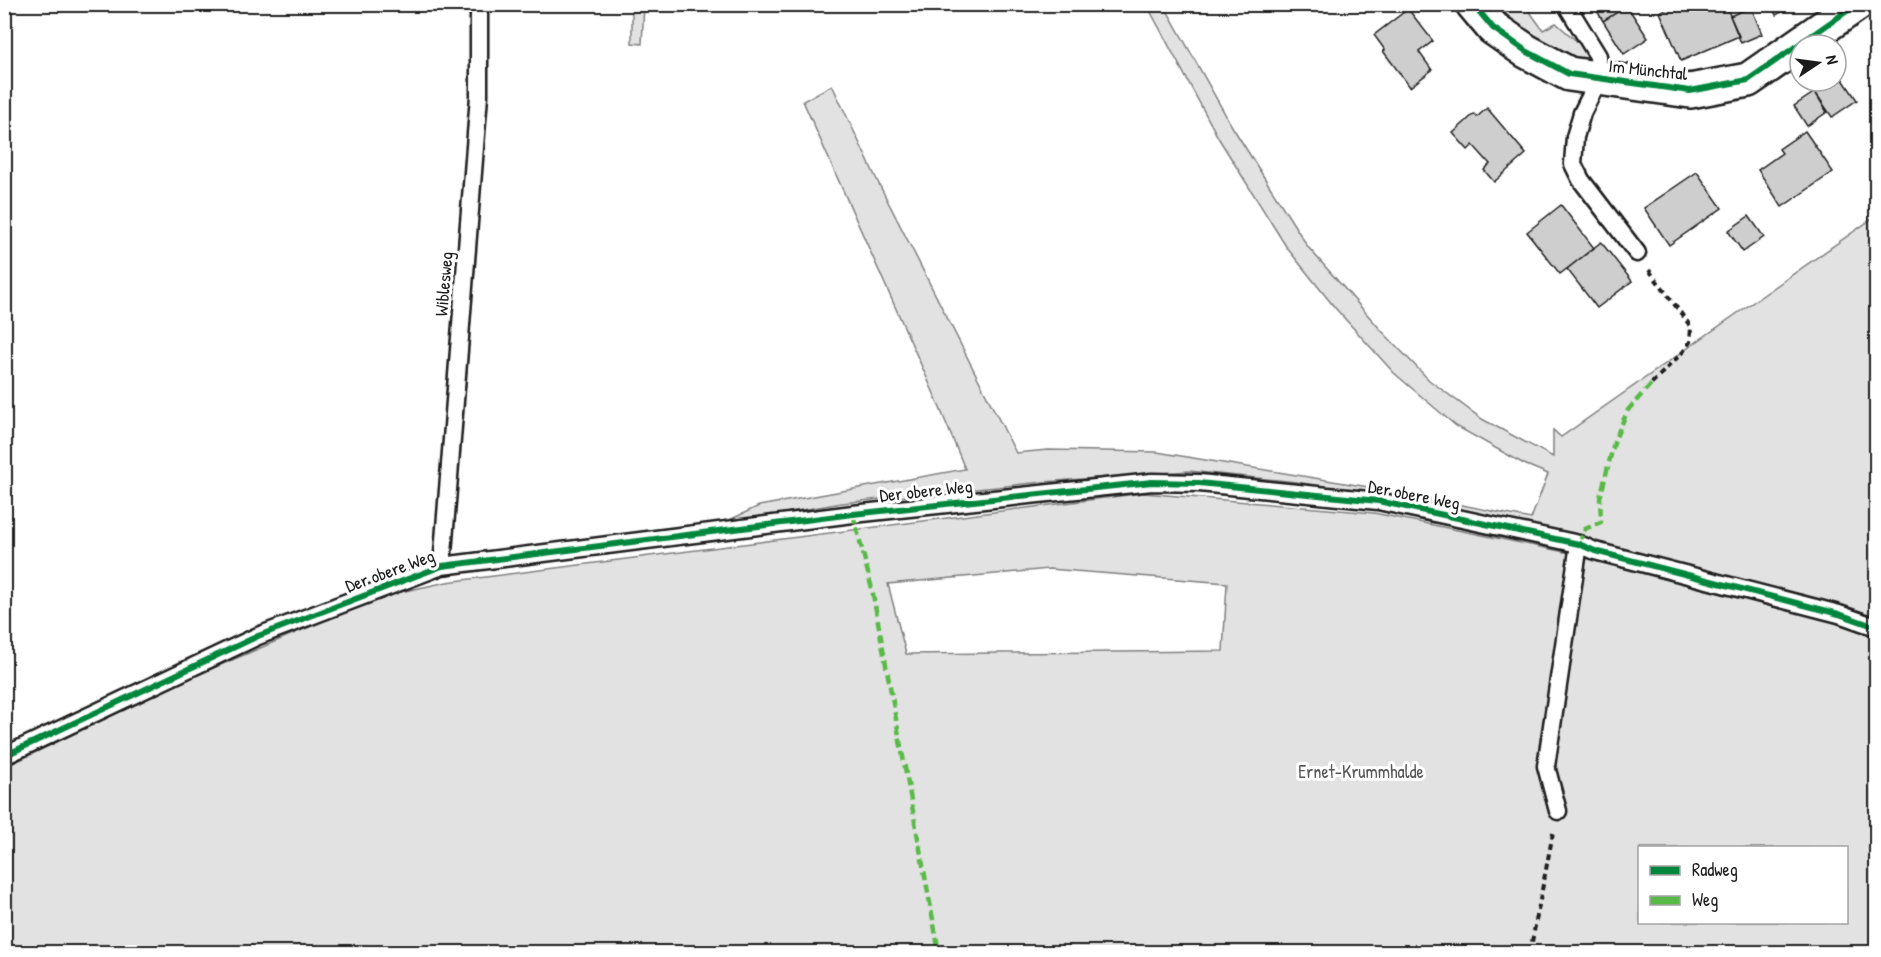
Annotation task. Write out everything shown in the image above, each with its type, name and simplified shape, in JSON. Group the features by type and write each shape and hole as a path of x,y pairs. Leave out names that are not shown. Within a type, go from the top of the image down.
{"street":[{"name":"Im Münchtal","path":"1473,4 1493,28 1526,51 1569,74 1690,91 1748,80 1857,4"}],"lane":[{"name":"Wiblesweg","path":"442,566 479,96 479,4"},
{"path":"1566,4 1598,56 1599,80 1582,113 1575,136 1573,164 1581,180 1637,253"},
{"name":"Der obere Weg","path":"4,756 258,636 442,566 853,514 1152,482 1199,483 1378,501 1579,544 1595,551 1839,614 1876,627"},
{"path":"1558,811 1546,766 1579,544"}],"path":[{"path":"1637,253 1691,327 1690,342 1683,352 1651,384"},
{"path":"1530,952 1558,811"}],"green space":[{"path":"632,5 644,5 642,44 632,43"},
{"name":"Ernet-Krummhalde","path":"1147,5 1164,5 1233,128 1308,247 1381,330 1429,380 1482,419 1553,457 1553,430 1561,437 1876,216 1876,952 5,952 5,767 190,678 382,596 447,582 1143,493 1374,513 1584,556 1528,527 1297,482 1189,471 1043,482 842,503 721,524 759,506 965,469 935,396 803,101 832,85 878,182 1016,453 1048,450 1157,452 1393,491 1531,519 1548,474 1524,464 1456,426 1394,373 1336,309 1287,248 1219,139","holes":["1049,569 1227,583 1223,651 906,654 888,584"]},
{"path":"1498,5 1525,5 1543,30 1556,23 1590,53 1593,63 1587,71 1520,29"}],"building":[{"path":"1593,4 1625,4 1626,7 1603,21"},
{"path":"1676,4 1682,6 1725,4 1739,36 1681,61 1660,12"},
{"path":"1771,4 1797,4 1776,15"},
{"path":"1627,6 1648,38 1624,54 1603,21"},
{"path":"1751,7 1762,34 1741,43 1730,16"},
{"path":"1408,9 1433,41 1419,52 1432,70 1410,87 1374,35"},
{"path":"1848,87 1857,100 1832,117 1816,93 1848,93"},
{"path":"1816,93 1827,112 1807,126 1794,106"},
{"path":"1487,108 1526,154 1494,182 1484,170 1490,164 1473,145 1468,150 1453,133 1474,114 1477,117"},
{"path":"1805,131 1833,172 1782,207 1758,170 1782,153 1779,149"},
{"path":"1697,172 1722,208 1669,245 1644,208"},
{"path":"1561,205 1594,248 1560,274 1527,232"},
{"path":"1749,216 1764,237 1743,252 1728,231"},
{"path":"1601,242 1632,281 1597,308 1567,269"}],"marked path":[{"path":"1579,544 1585,529 1601,522 1600,498 1615,439 1628,410 1651,384"},
{"path":"853,514 872,589 939,952"}],"cycle path":[{"path":"1473,4 1493,28 1526,51 1569,74 1690,91 1748,80 1857,4"},
{"path":"4,756 258,636 442,566 853,514 1152,482 1199,483 1378,501 1579,544 1595,551 1839,614 1876,627"}]}
